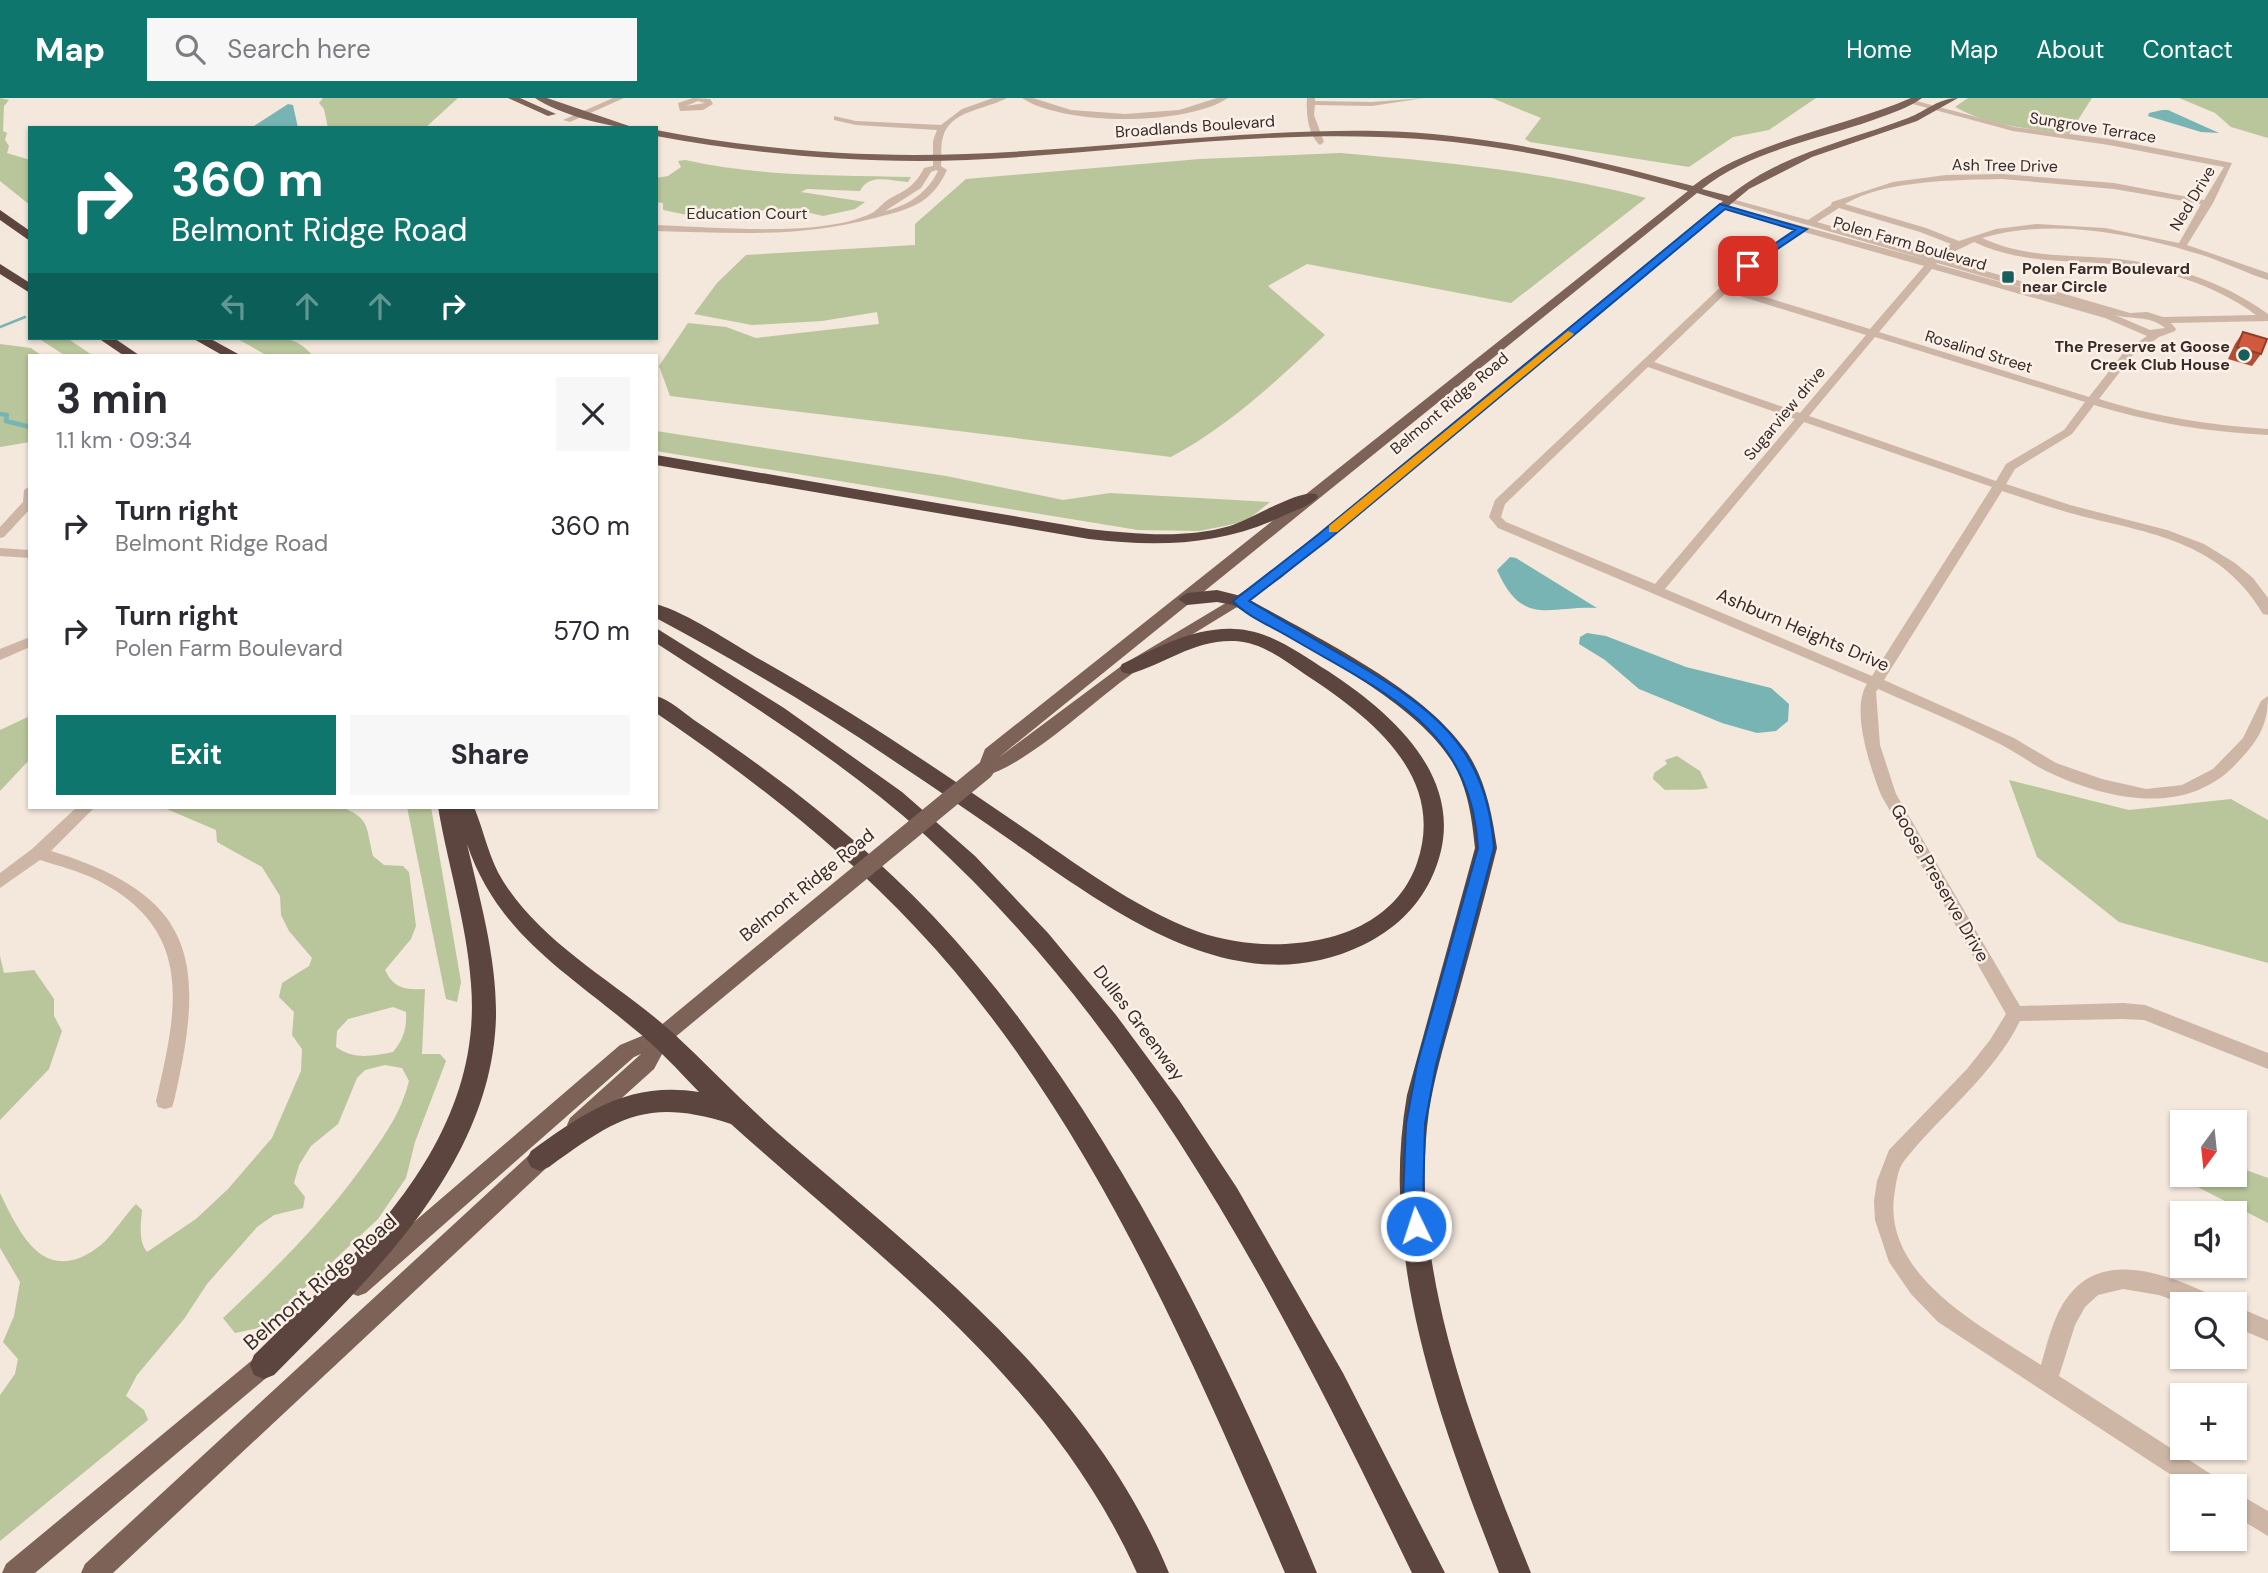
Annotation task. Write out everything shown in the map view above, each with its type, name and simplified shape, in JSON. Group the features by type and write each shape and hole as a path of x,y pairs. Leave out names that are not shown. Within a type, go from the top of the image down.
{"highway":[{"path":"0,214 28,235"},
{"path":"0,270 27,287"},
{"path":"108,340 130,354"},
{"path":"197,340 219,354"},
{"path":"203,340 231,354"},
{"path":"658,460 1090,534 1144,539 1197,537 1234,530 1310,498"},
{"path":"1187,599 1217,596 1239,601 1393,691 1430,719 1456,749 1472,778 1484,817 1486,848 1422,1088 1416,1124 1413,1202 1422,1274 1439,1360 1465,1447 1515,1573"},
{"path":"658,611 802,691 941,782 1118,904 1183,936 1245,953 1291,954 1321,950 1349,941 1385,922 1404,905 1418,886 1431,855 1435,823 1432,802 1414,759 1362,702 1275,646 1239,635 1206,637 1129,668"},
{"name":"Dulles Greenway","path":"658,635 797,725 902,804 966,861 1036,934 1097,1006 1149,1075 1237,1212 1363,1438 1429,1573"},
{"path":"658,704 743,763 848,847 950,953 1035,1060 1104,1168 1165,1276 1225,1399 1301,1573"},
{"path":"264,1365 371,1256 400,1220 426,1183 448,1144 478,1075 483,1041 479,956 447,809"},
{"path":"465,809 495,884 513,911 536,936 661,1037 740,1116 934,1286 1042,1394 1094,1464 1138,1538 1153,1573"},
{"path":"540,1159 612,1111 647,1099 675,1098 703,1102 740,1116"}],"main road":[{"path":"512,98 585,126"},
{"path":"539,98 624,126"},
{"name":"Belmont Ridge Road","path":"15,1573 264,1365 627,1051 661,1037 985,770 1006,761 1129,668 1239,601 1324,537 1761,177 1809,155 1892,127 1938,108 1954,98"},
{"name":"Belmont Ridge Road","path":"985,770 991,753 1187,599 1691,192 1726,169 1754,156 1880,115 1915,99"},
{"name":"Broadlands Boulevard","path":"658,133 720,145 798,154 937,163"},
{"name":"Broadlands Boulevard","path":"658,143 803,162 937,163 1318,138 1416,136 1483,142 1592,161 1727,203"},
{"name":"Broadlands Boulevard","path":"1318,138 1478,149 1563,163 1691,192"},
{"path":"1644,183 1667,195 1669,203 1666,212"},
{"name":"Belmont Ridge Road","path":"94,1573 647,1063 661,1037"}],"street":[{"path":"567,120 620,98"},
{"path":"937,163 938,140 945,128 970,108 1003,98"},
{"path":"1026,98 1070,112 1115,115 1177,112 1224,98"},
{"path":"1318,138 1312,121 1311,100 1372,104 1420,98"},
{"name":"Sungrove Terrace","path":"1915,99 2013,129 2109,142 2230,165"},
{"path":"837,118 856,123 945,128"},
{"name":"Education Court","path":"658,228 784,232 827,228 878,214 891,214 924,195 941,175 943,170 937,163"},
{"name":"Ned Drive","path":"2181,247 2230,165"},
{"name":"Ash Tree Drive","path":"1806,226 1835,204 1865,193 1908,183 1986,176 2082,182 2143,190 2208,204"},
{"name":"Polen Farm Boulevard","path":"1727,203 1932,261 2130,322 2156,334"},
{"path":"1835,204 1923,230 1959,244"},
{"name":"Ashburn Heights Drive","path":"1806,226 1761,256 1726,288 1499,503 1495,517 1503,524 1875,681 2010,742 2051,767 2100,784 2146,795 2185,790 2218,773 2249,741 2268,701"},
{"path":"1932,261 1939,254 1974,238 2006,230 2054,228 2131,236 2181,247 2268,277"},
{"path":"1974,238 1994,248 2029,257 2115,261 2175,274 2232,295 2268,318"},
{"name":"Sugarview drive","path":"1658,589 1932,261"},
{"name":"Rosalind Street","path":"1726,288 2091,402 2180,424 2268,432"},
{"name":"Polen Farm Boulevard","path":"2130,322 2144,315 2161,320 2209,321"},
{"path":"2128,354 2156,334 2164,334 2171,329 2209,321 2268,318"},
{"path":"2161,320 2171,329"},
{"path":"2128,354 2130,322"},
{"name":"Goose Preserve Drive","path":"2015,1014 1889,795 1877,767 1867,723 1868,692 1978,522 2010,467 2068,432 2128,354"},
{"path":"1647,363 1998,486 2096,517 2154,529 2200,547 2250,582 2268,611"},
{"path":"0,534 28,504"},
{"path":"0,552 28,554"},
{"path":"0,655 28,642"},
{"path":"0,882 38,853 85,809"},
{"path":"38,853 96,873 126,889 148,907 169,937 181,972 184,1003 181,1035 165,1101"},
{"path":"2190,1474 1945,1315 1920,1292 1904,1269 1889,1238 1883,1215 1884,1194 1892,1161 2003,1040 2015,1014 2123,1011 2145,1013 2268,1061"},
{"path":"2047,1381 2077,1301 2091,1288 2110,1281 2136,1279 2179,1292"},
{"path":"2247,1321 2268,1331"},
{"path":"2247,1511 2268,1524"}],"green space":[{"path":"0,98 9,100 4,106 3,131 7,133 7,153 28,159 28,203 0,181"},
{"path":"323,98 458,98 427,126 328,126 324,109 319,103"},
{"path":"1492,98 1816,98 1769,130 1733,137 1689,167 1530,142 1525,139 1541,118"},
{"path":"1968,98 2092,98 2069,134 1996,123 1955,107"},
{"path":"2179,98 2268,98 2268,138 2231,127 2215,113"},
{"path":"1340,153 1532,174 1646,198 1511,303 1307,264 1268,286 1325,335 1233,417 1171,457 670,396 659,366 688,323 726,327 756,338 879,324 877,312 822,321 752,325 694,314 717,283 746,255 915,245 915,224 966,179 1200,159"},
{"path":"678,161 770,172 911,177 908,182 874,180 864,185 860,191 807,189 801,192 865,202 855,209 823,216 802,211 770,210 734,211 702,218 663,210 663,203 658,202 658,178 668,176 681,167"},
{"path":"41,340 70,340 91,354 62,354"},
{"path":"240,340 290,340 311,354 264,354"},
{"path":"0,344 31,348 40,354 28,354 28,442 0,447"},
{"path":"658,431 946,476 1063,500 1110,493 1270,502 1245,522 1199,531 1138,530 658,451"},
{"path":"28,717 28,761 0,791 0,730"},
{"path":"1677,756 1700,771 1708,788 1665,790 1653,779 1654,773 1667,764 1665,760"},
{"path":"2009,780 2129,810 2231,799 2268,820 2268,963 2119,922 2037,857"},
{"path":"167,809 346,809 358,816 366,826 373,856 384,865 403,866 409,872 416,926 411,939 385,970 392,981 401,987 425,989 422,1054 440,1054 446,1061 415,1142 406,1178 378,1219 263,1327 235,1333 223,1318 319,1221 354,1178 388,1129 409,1081 402,1068 385,1065 365,1070 357,1078 338,1124 311,1146 299,1165 294,1183 305,1197 303,1208 274,1215 257,1227 207,1284 184,1319 137,1375 126,1396 144,1410 148,1420 0,1541 0,1395 15,1374 18,1359 3,1342 14,1316 20,1282 0,1248 0,1193 27,1240 38,1252 50,1259 65,1261 82,1257 101,1245 136,1204 142,1210 141,1237 147,1252 196,1219 228,1189 272,1138 301,1071 302,1049 292,1035 294,1012 279,997 282,983 309,966 312,958 289,931 281,915 280,896 262,867 217,842 216,830","holes":["393,1007 406,1012 404,1034 393,1052 370,1056 356,1055 336,1047 337,1031 348,1019"]},
{"path":"407,809 431,809 461,982 457,1002 446,999"},
{"path":"0,956 4,973 34,970 54,999 54,1016 62,1031 49,1069 0,1120"},
{"path":"2247,1170 2268,1178 2268,1223 2247,1212 2247,1201 2225,1201 2198,1187 2247,1187"}],"water":[{"path":"288,104 293,105 298,126 254,126"},
{"path":"2168,110 2219,133 2201,132 2148,116 2149,113"},
{"path":"1510,557 1516,558 1597,608 1538,610 1527,607 1516,600 1506,588 1497,570"},
{"path":"1587,633 1606,636 1686,667 1771,688 1789,704 1788,721 1776,731 1757,733 1722,723 1639,689 1605,660 1579,644 1580,637"}],"building":[{"path":"2243,332 2267,339 2261,354 2237,347"}],"waterway":[{"path":"0,327 25,317"},
{"path":"0,414 7,415 6,421 28,426"}],"slow traffic":[{"path":"1333,529 1568,334"}],"place":[{"name":"Polen Farm Boulevard near Circle","path":"2008,277"},
{"name":"The Preserve at Goose Creek Club House","path":"2244,355"}],"route":[{"path":"1416,1226 1413,1202 1416,1124 1427,1065 1486,848 1484,817 1472,778 1456,749 1430,719 1393,691 1239,601 1324,537 1723,206 1802,229 1748,266"}]}
